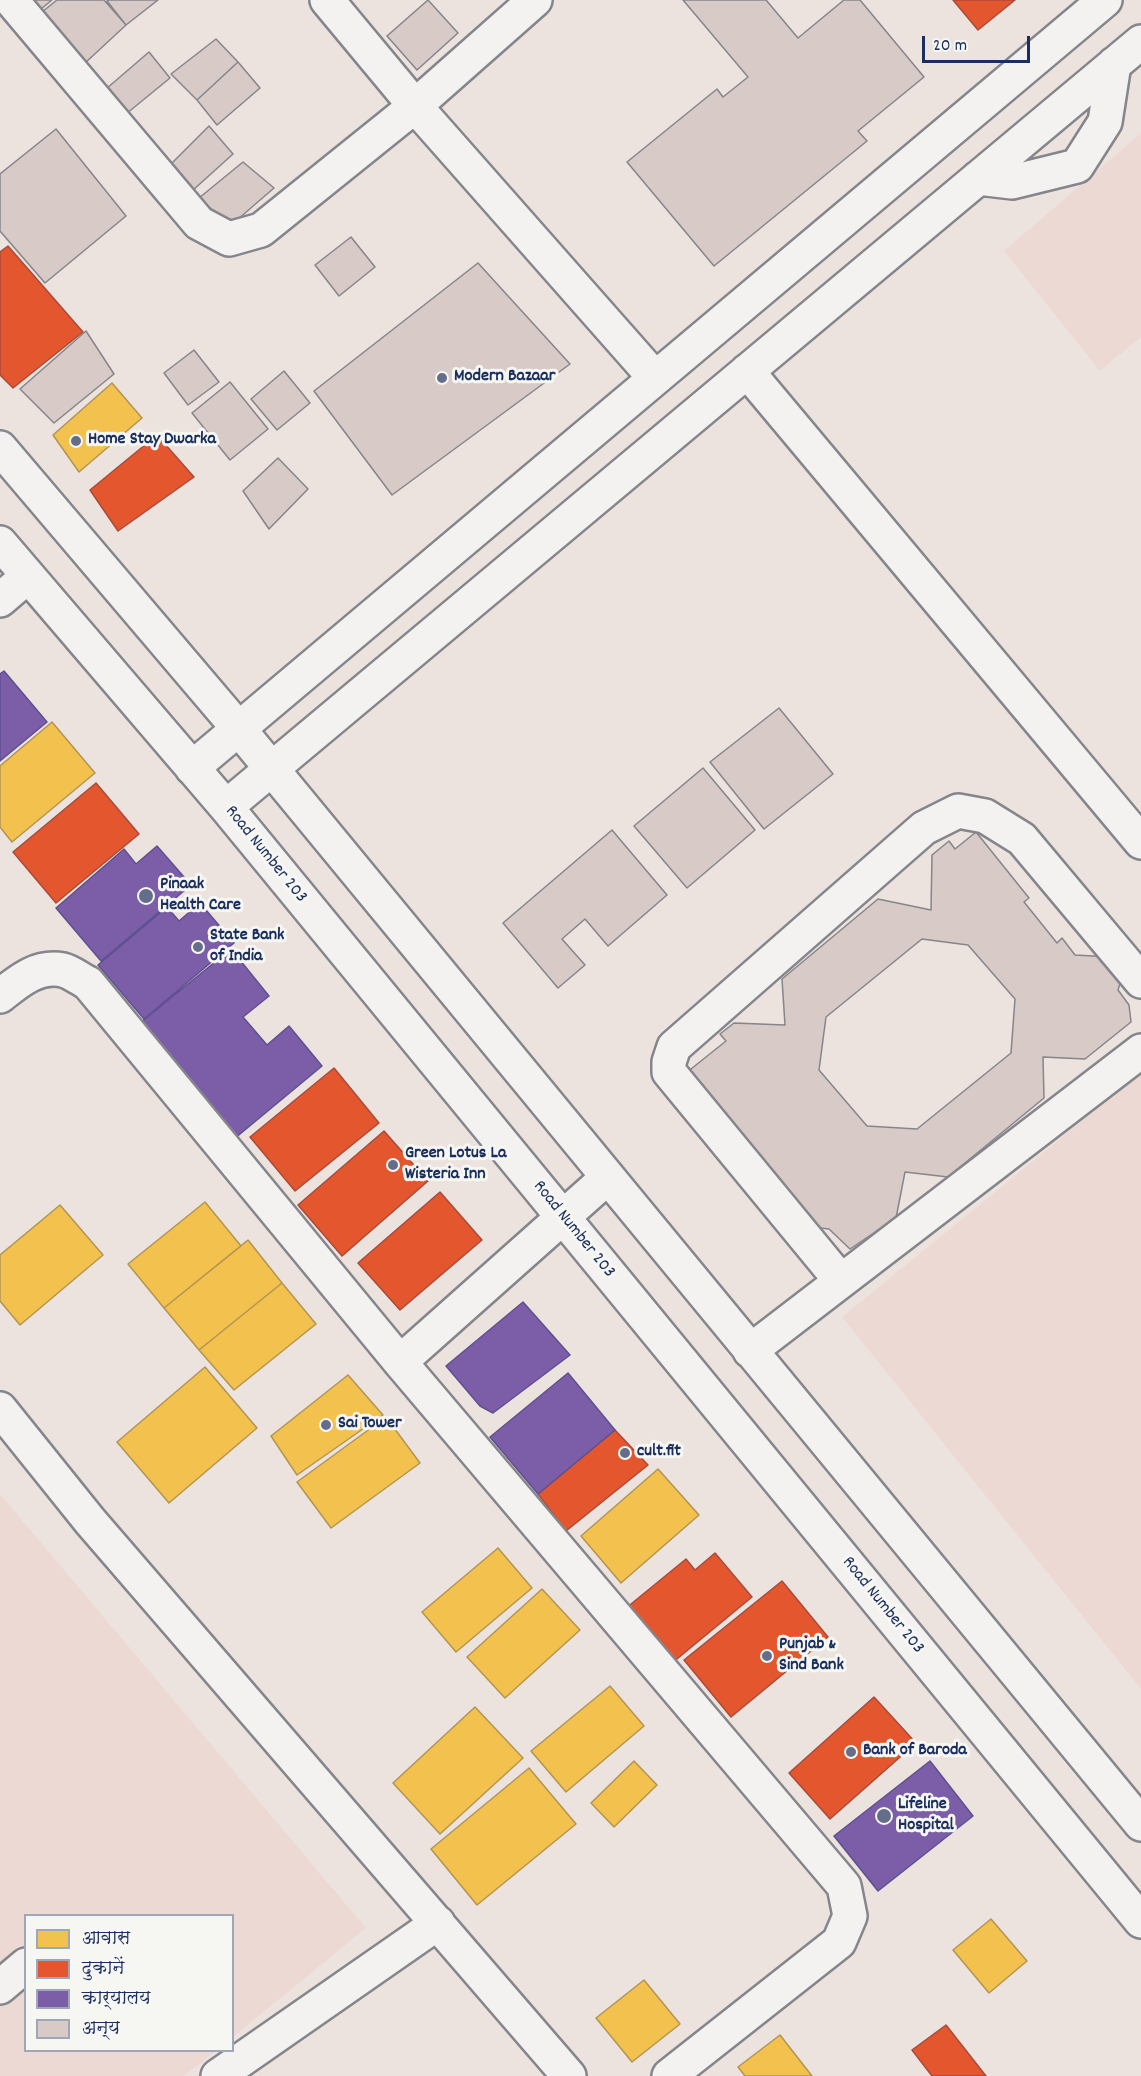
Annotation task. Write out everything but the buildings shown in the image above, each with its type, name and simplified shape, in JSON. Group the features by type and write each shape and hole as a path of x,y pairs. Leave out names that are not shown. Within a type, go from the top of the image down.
{"street":[{"path":"11,0 199,223 229,239 261,230 415,106 535,0"},
{"path":"327,0 415,106 655,378"},
{"path":"192,768 1106,0"},
{"path":"226,807 1141,42"},
{"path":"978,178 1012,182 1077,166 1106,122 1114,64"},
{"path":"747,371 1141,842"},
{"path":"0,448 238,728 1141,1824"},
{"name":"Road Number 203","path":"0,543 226,807 1141,1921"},
{"path":"0,600 28,576"},
{"path":"841,1281 669,1072 669,1062 674,1047 924,828 958,811 985,816 1022,838 1141,981"},
{"path":"0,996 20,980 38,970 64,970 88,982 400,1362 844,1886 850,1916 839,1941 669,2076"},
{"path":"750,1350 1141,1051"},
{"path":"400,1362 608,1177"},
{"path":"0,1409 90,1521 570,2076"},
{"path":"218,2076 438,1923"},
{"path":"0,1987 24,1967"}],"shaded area":[{"path":"1141,133 1141,337 1100,371 1004,251"},
{"path":"1141,1073 1141,1689 842,1317"},
{"path":"0,1494 366,1928 234,2036 234,1914 24,1914 24,2052 215,2052 184,2076 0,2076"}],"place":[{"name":"Modern Bazaar","path":"442,378"},
{"name":"Home Stay Dwarka","path":"76,441"},
{"name":"Pinaak Health Care","path":"146,896"},
{"name":"State Bank of India","path":"198,947"},
{"name":"Green Lotus La Wisteria Inn","path":"393,1165"},
{"name":"Sai Tower","path":"326,1425"},
{"name":"cult.fit","path":"625,1453"},
{"name":"Punjab & Sind Bank","path":"767,1656"},
{"name":"Bank of Baroda","path":"851,1752"},
{"name":"Lifeline Hospital","path":"884,1816"}]}
